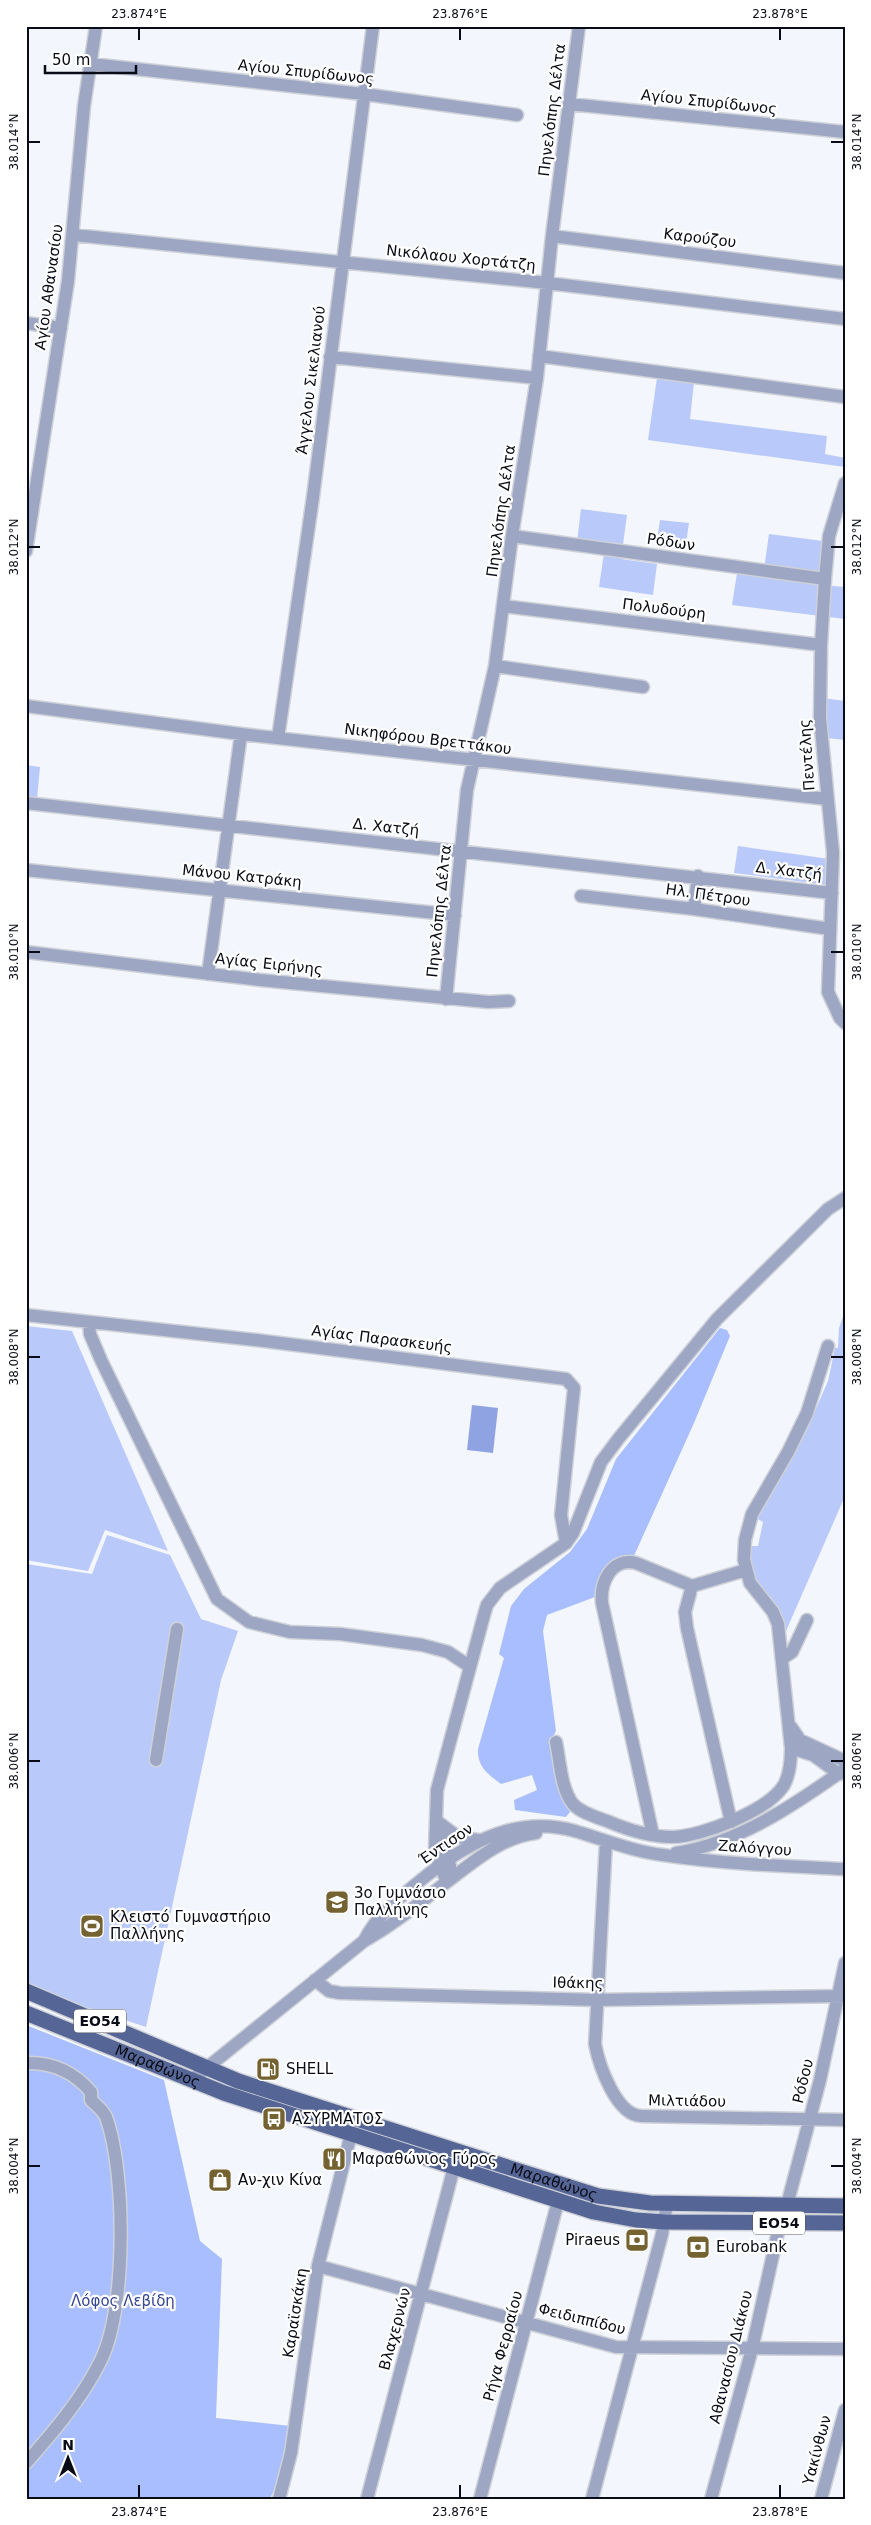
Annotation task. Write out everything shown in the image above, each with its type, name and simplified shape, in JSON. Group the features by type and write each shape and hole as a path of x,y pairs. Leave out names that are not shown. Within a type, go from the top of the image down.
{"main road":[{"name":"Μαραθώνος","path":"26,1991 252,2086 598,2196 622,2201 666,2204 845,2206"},
{"name":"Μαραθώνος","path":"26,2013 240,2098 558,2201 616,2216 665,2222 845,2223"}],"street":[{"name":"Αγίου Αθανασίου","path":"26,551 74,235 84,106 96,26"},
{"name":"Άγγελου Σικελιανού","path":"278,738 313,497 373,26"},
{"name":"Πηνελόπης Δέλτα","path":"446,999 467,790 496,666 512,536 538,378 552,236 579,26"},
{"name":"Αγίου Σπυρίδωνος","path":"91,64 363,94 517,115"},
{"name":"Αγίου Σπυρίδωνος","path":"569,104 845,132"},
{"name":"Νικόλαου Χορτάτζη","path":"74,235 547,283 845,319"},
{"name":"Καρούζου","path":"552,236 845,273"},
{"path":"26,323 61,328"},
{"path":"539,356 845,397"},
{"path":"330,357 538,378"},
{"name":"Πεντέλης","path":"845,483 830,536 825,579 821,645 820,718 833,853 828,992 840,1018 845,1023"},
{"name":"Ρόδων","path":"512,536 825,579"},
{"name":"Πολυδούρη","path":"503,606 821,645"},
{"path":"496,666 643,686"},
{"name":"Νικηφόρου Βρεττάκου","path":"26,706 241,734 827,799"},
{"path":"208,974 241,734"},
{"name":"Δ. Χατζή","path":"26,803 461,852 698,876 832,893"},
{"name":"Μάνου Κατράκη","path":"26,870 455,915"},
{"path":"694,909 698,876"},
{"name":"Ηλ. Πέτρου","path":"580,896 694,909 830,929"},
{"name":"Αγίας Ειρήνης","path":"26,952 208,974 446,999 488,1002 509,1001"},
{"path":"451,1879 444,1862 442,1832 436,1821 438,1783 484,1615 494,1595 515,1578 566,1544 574,1533 601,1462 619,1438 717,1318 828,1210 845,1198"},
{"name":"Αγίας Παρασκευής","path":"26,1316 256,1340 566,1379 574,1388 560,1515 566,1544"},
{"path":"89,1322 90,1334 101,1360 217,1599 248,1622 290,1632 340,1634 422,1646 448,1652 469,1666"},
{"path":"556,1742 566,1790 574,1804 587,1813 630,1831 653,1835 686,1836 731,1822 769,1798 783,1786 791,1762 792,1748 783,1658 776,1618 753,1588 746,1570 745,1540 748,1525 758,1502 798,1434 813,1398 828,1346"},
{"path":"653,1835 601,1592 611,1569 628,1562 636,1563 692,1586 746,1570"},
{"path":"692,1586 685,1612 687,1628 731,1822"},
{"path":"783,1658 792,1652 807,1620"},
{"path":"156,1760 177,1629"},
{"path":"790,1725 800,1740 845,1761"},
{"path":"663,1855 703,1849 728,1840 760,1823 842,1772 813,1755 792,1748"},
{"path":"436,1821 458,1837 480,1840"},
{"name":"Έντισον","path":"364,1941 372,1926 386,1910 444,1862 480,1840 516,1828 568,1830 644,1853 663,1855"},
{"name":"Έντισον","path":"193,2079 205,2067 364,1941 383,1930 489,1851 514,1838 531,1833 568,1830"},
{"name":"Μιλτιάδου","path":"606,1842 595,2035 599,2059 620,2104 631,2114 845,2120"},
{"name":"Ζαλόγγου","path":"663,1855 722,1862 845,1869"},
{"name":"Ρόδου","path":"787,2205 841,1996 845,1963"},
{"name":"Ιθάκης","path":"315,1980 325,1988 340,1993 597,2000 841,1996"},
{"path":"26,2063 50,2065 69,2071 91,2092 91,2100 106,2116 119,2178 120,2224 119,2274 115,2311 101,2360 68,2414 26,2463"},
{"name":"Καραϊσκάκη","path":"279,2499 288,2472 318,2266 351,2134"},
{"name":"Βλαχερνών","path":"367,2499 454,2167"},
{"name":"Ρήγα Φερραίου","path":"480,2499 558,2201"},
{"path":"592,2499 665,2222 666,2204"},
{"name":"Αθανασίου Διάκου","path":"711,2499 752,2349 780,2223"},
{"name":"Φειδιππίδου","path":"318,2266 616,2346 845,2349"},
{"name":"Υακίνθων","path":"821,2499 839,2455 845,2410"}],"shaded area":[{"path":"657,378 694,382 690,419 827,436 825,454 845,458 845,467 648,440"},
{"path":"581,509 627,515 621,559 657,564 653,595 599,587 605,546 577,542"},
{"path":"660,520 689,523 685,550 656,546"},
{"path":"769,534 823,541 821,585 845,587 845,619 732,605 737,573 763,576"},
{"path":"815,697 845,701 845,740 818,737"},
{"path":"26,765 40,767 37,799 26,798"},
{"path":"738,846 837,860 836,886 734,873"},
{"path":"845,1311 845,1496 786,1631 771,1597 762,1593 751,1574 749,1546 758,1546 763,1522 756,1518 805,1434 828,1381 835,1348 838,1348 839,1328"},
{"path":"26,1326 72,1331 168,1551 105,1530 88,1571 26,1560"},
{"path":"472,1405 498,1408 493,1453 467,1450"},
{"path":"107,1535 170,1555 201,1619 238,1631 221,1680 146,2027 26,1987 26,1564 92,1574"}],"green space":[{"path":"720,1328 727,1330 730,1336 694,1423 633,1558 597,1587 595,1597 547,1615 543,1631 556,1731 550,1742 562,1795 570,1812 566,1817 515,1810 514,1800 537,1790 532,1775 501,1784 481,1765 478,1755 478,1749 504,1658 499,1654 511,1606 524,1589 570,1552 587,1529 616,1459"},
{"name":"Λόφος Λεβίδη","path":"26,2025 164,2080 200,2241 222,2259 216,2418 291,2426 277,2483 270,2499 26,2499"}],"place":[{"name":"3ο Γυμνάσιο Παλλήνης","path":"337,1902"},
{"name":"Κλειστό Γυμναστήριο Παλλήνης","path":"92,1926"},
{"name":"SHELL","path":"268,2069"},
{"name":"ΑΣΥΡΜΑΤΟΣ","path":"274,2119"},
{"name":"Μαραθώνιος Γύρος","path":"334,2159"},
{"name":"Αν-χιν Κίνα","path":"220,2180"},
{"name":"Piraeus","path":"637,2240"},
{"name":"Eurobank","path":"698,2247"}]}
